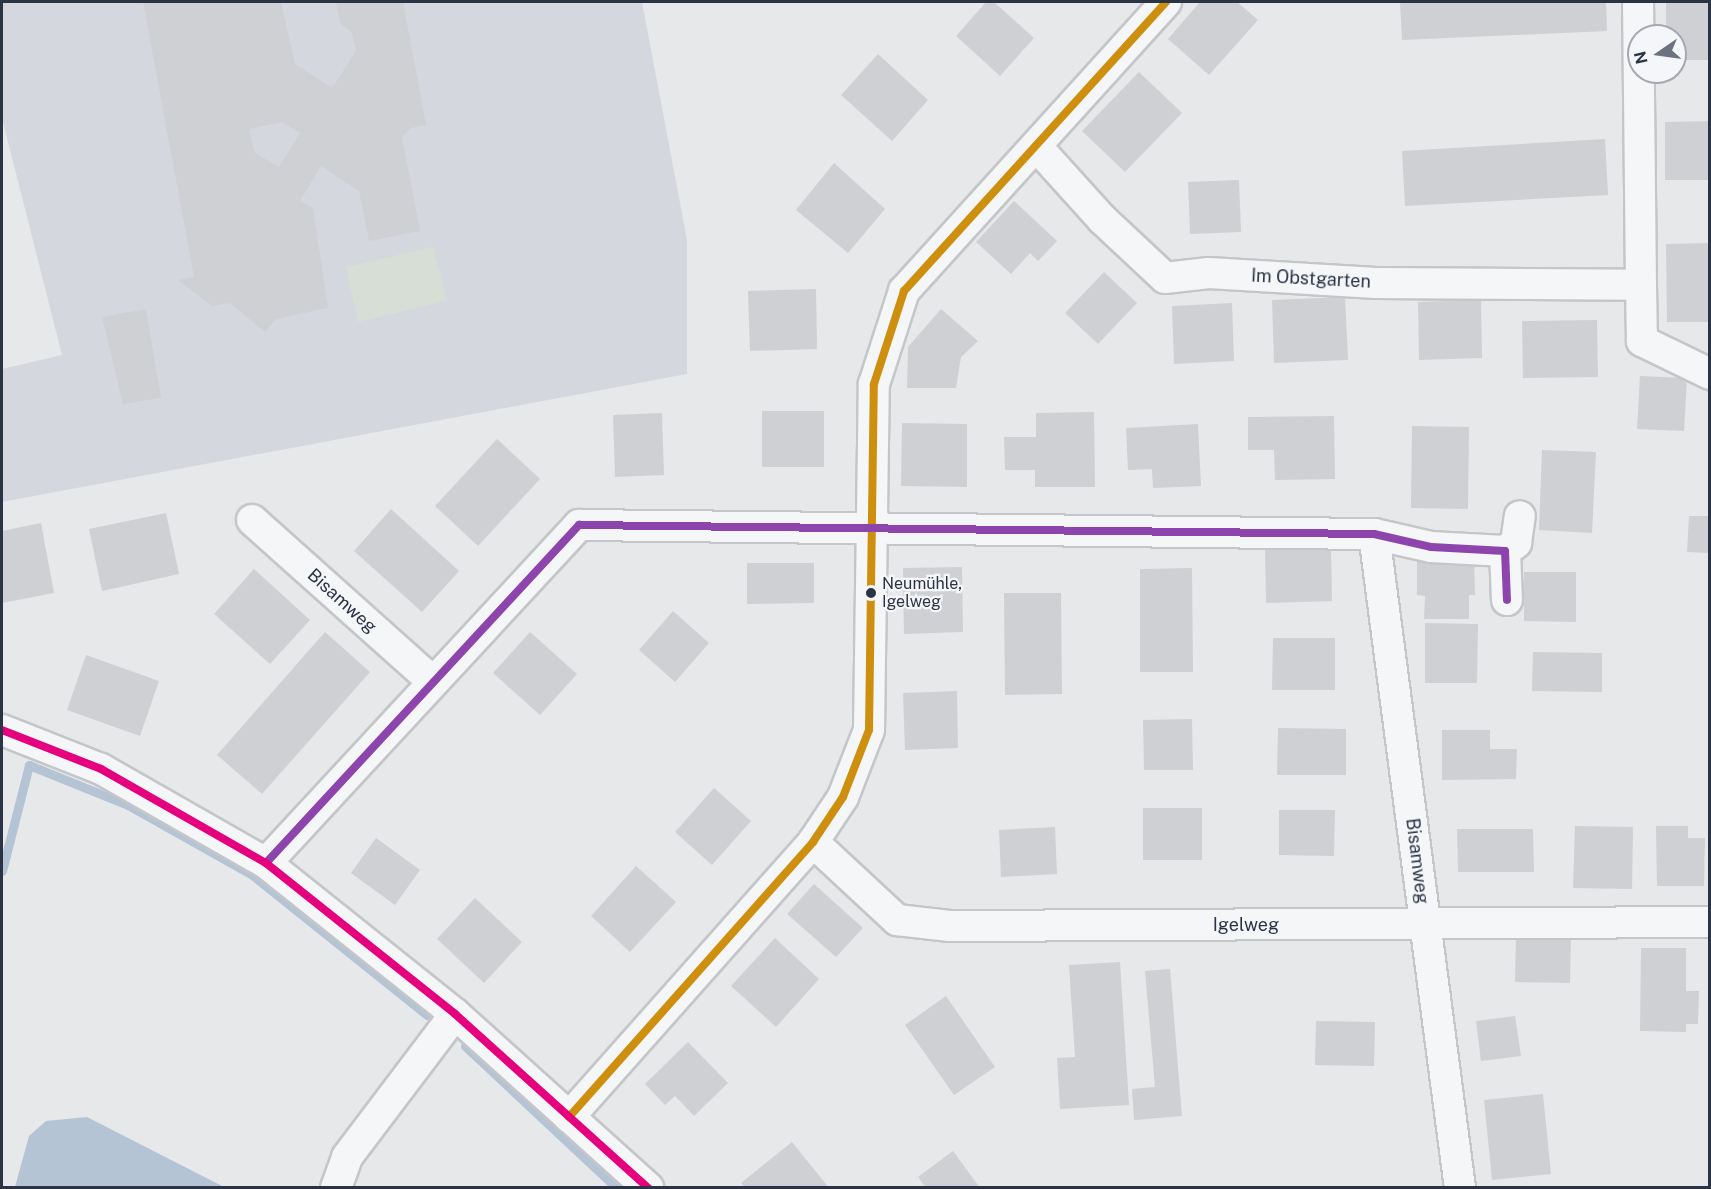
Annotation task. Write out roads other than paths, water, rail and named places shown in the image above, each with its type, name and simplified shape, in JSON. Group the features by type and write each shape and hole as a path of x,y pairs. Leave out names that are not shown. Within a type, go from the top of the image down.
{"street":[{"path":"569,1117 813,842 843,798 869,730 874,384 904,291 1037,147 1166,2"},
{"path":"1638,2 1642,341 1710,374"},
{"name":"Im Obstgarten","path":"1037,147 1102,219 1165,278 1209,273 1376,283 1641,285"},
{"path":"266,863 432,681 579,525 873,526 1374,534 1431,548 1505,551 1516,543 1520,516"},
{"name":"Bisamweg","path":"252,520 432,681"},
{"name":"Bisamweg","path":"1374,534 1460,1188"},
{"path":"1505,551 1507,600"},
{"path":"2,730 101,769 266,863 455,1014 648,1188"},
{"name":"Igelweg","path":"813,842 897,920 950,926 1710,922"},
{"path":"336,1188 347,1157 455,1014"}],"water":[{"path":"87,1117 224,1187 15,1187 29,1136 46,1121"}],"waterway":[{"path":"2,871 29,765 128,805 251,874 427,1015"},
{"path":"465,1046 617,1188"}],"place":[{"name":"Neumühle, Igelweg","path":"871,593"}]}
